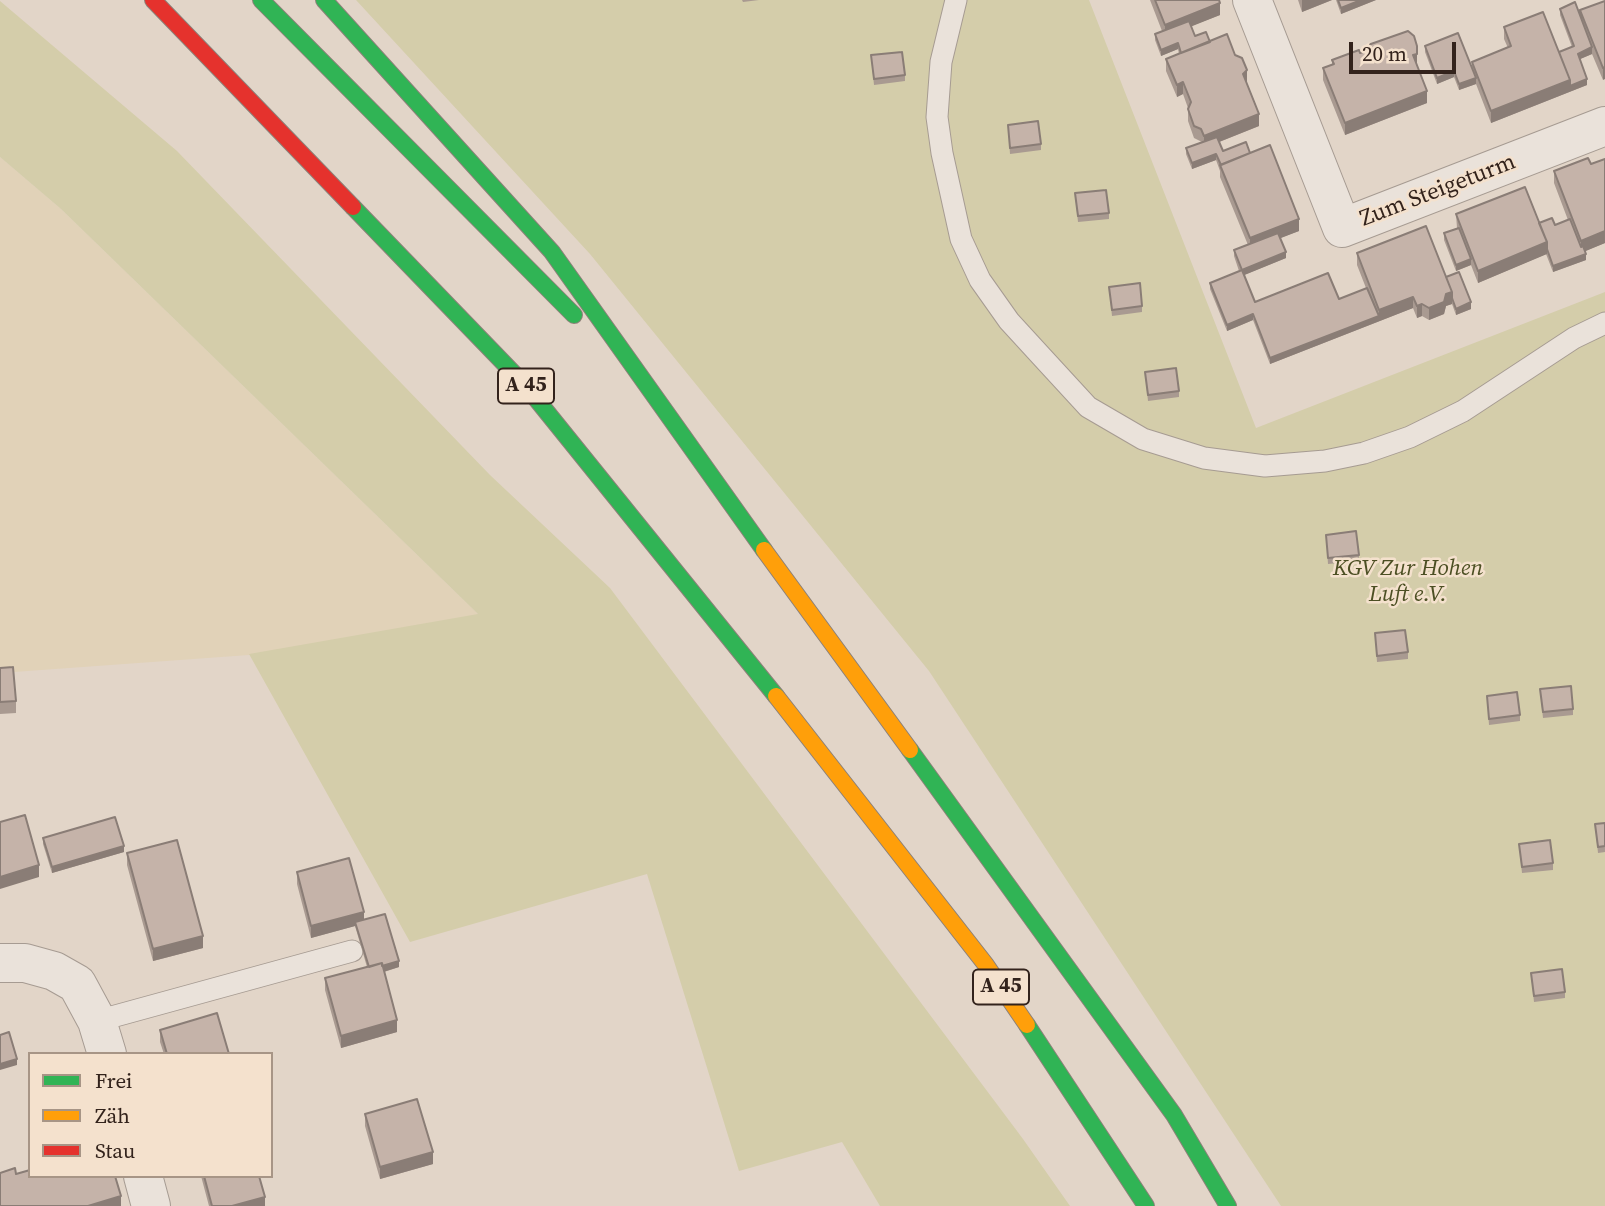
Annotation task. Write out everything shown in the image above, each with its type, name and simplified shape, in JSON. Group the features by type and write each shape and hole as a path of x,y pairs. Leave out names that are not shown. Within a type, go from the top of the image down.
{"highway":[{"path":"140,0 177,23"},
{"name":"A 45","path":"153,0 525,385 842,778 986,965 1146,1206"},
{"name":"A 45","path":"261,0 647,388 1174,1115 1228,1206"},
{"path":"324,0 552,252 647,388"}],"street":[{"name":"Zum Steigeturm","path":"1252,0 1342,228 1605,126"},
{"path":"0,962 25,963 54,971 77,984 102,1037"},
{"path":"144,1178 151,1206"}],"lane":[{"path":"956,0 941,62 937,117 961,239 981,280 1017,330 1088,407 1143,439 1203,458 1265,466 1325,461 1364,453 1410,437 1463,411 1574,338 1605,323"},
{"path":"102,1037 352,951"}],"shaded area":[{"path":"0,157 61,209 479,615 249,655 0,673"}],"green space":[{"name":"KGV Zur Hohen Luft e.V.","path":"356,0 1089,0 1256,428 1605,292 1605,1206 1281,1206 929,671 590,254"},
{"path":"0,1 177,151 490,475 610,588 1023,1139 1070,1206 880,1206 842,1142 739,1171 647,874 410,942 249,654 478,614 61,209 0,157"}],"building":[{"path":"1155,0 1219,0 1220,3 1165,25"},
{"path":"1338,0 1361,0 1341,8"},
{"path":"1605,1 1605,67 1603,68 1580,10"},
{"path":"1575,2 1592,47 1578,54 1587,79 1570,86 1559,52 1574,46 1560,9"},
{"path":"1543,12 1570,80 1491,111 1472,62 1511,46 1504,27"},
{"path":"1189,21 1195,36 1206,32 1210,42 1181,53 1178,43 1161,50 1155,34"},
{"path":"1408,31 1414,36 1417,54 1413,55 1427,91 1345,123 1323,68 1334,64 1332,60 1359,50 1360,53 1370,50 1368,45"},
{"path":"1458,33 1476,78 1459,84 1454,71 1437,78 1425,46"},
{"path":"1227,34 1235,55 1242,58 1247,70 1243,74 1259,114 1204,136 1201,129 1194,126 1188,109 1191,102 1183,82 1177,85 1166,59"},
{"path":"902,52 905,75 874,79 871,55"},
{"path":"1038,121 1041,144 1010,148 1008,125"},
{"path":"1217,137 1223,151 1246,142 1250,153 1221,165 1216,154 1192,163 1186,148"},
{"path":"1270,145 1299,219 1250,238 1220,165"},
{"path":"1588,158 1591,164 1605,159 1605,231 1581,241 1554,171"},
{"path":"1525,187 1547,242 1478,271 1456,214"},
{"path":"1106,190 1109,213 1078,216 1075,193"},
{"path":"1552,218 1555,225 1570,219 1586,254 1553,266 1539,223"},
{"path":"1426,226 1452,292 1446,294 1444,302 1429,308 1422,304 1417,306 1413,297 1379,310 1357,253"},
{"path":"1459,228 1471,259 1456,265 1444,233"},
{"path":"1278,233 1286,252 1242,270 1234,250"},
{"path":"1242,270 1255,302 1328,273 1339,299 1367,288 1379,316 1270,358 1253,314 1227,325 1210,283"},
{"path":"1459,272 1471,302 1456,309 1446,277"},
{"path":"1140,283 1142,306 1112,310 1109,287"},
{"path":"1176,368 1179,391 1148,395 1145,372"},
{"path":"1356,531 1359,555 1328,558 1326,535"},
{"path":"1405,630 1408,652 1377,656 1375,633"},
{"path":"13,667 16,701 0,702 0,668"},
{"path":"1571,686 1573,709 1543,712 1540,689"},
{"path":"1517,692 1520,715 1489,719 1487,696"},
{"path":"25,815 39,865 0,877 0,822"},
{"path":"115,817 124,846 52,867 43,838"},
{"path":"1605,823 1605,846 1598,847 1595,824"},
{"path":"177,840 203,936 153,949 127,853"},
{"path":"1550,840 1553,863 1522,867 1519,844"},
{"path":"349,858 364,912 311,926 297,872"},
{"path":"385,914 399,961 369,967 355,922"},
{"path":"382,963 397,1020 341,1036 325,978"},
{"path":"1562,969 1565,992 1534,996 1531,973"},
{"path":"217,1013 228,1052 166,1052 160,1030"},
{"path":"9,1032 17,1059 0,1064 0,1035"},
{"path":"417,1099 433,1152 380,1167 365,1114"},
{"path":"15,1168 16,1174 28,1171 28,1178 116,1178 121,1196 88,1206 0,1206 0,1173"},
{"path":"205,1178 260,1178 265,1197 232,1206 212,1206"}],"traffic: fast":[{"path":"261,0 574,315"},
{"path":"324,0 552,252 764,550"},
{"path":"353,207 525,385 776,696"},
{"path":"910,750 1174,1115 1228,1206"},
{"path":"1027,1025 1146,1206"}],"traffic: slow":[{"path":"764,550 910,750"},
{"path":"776,696 986,965 1027,1025"}],"traffic: jam":[{"path":"153,0 353,207"}]}
